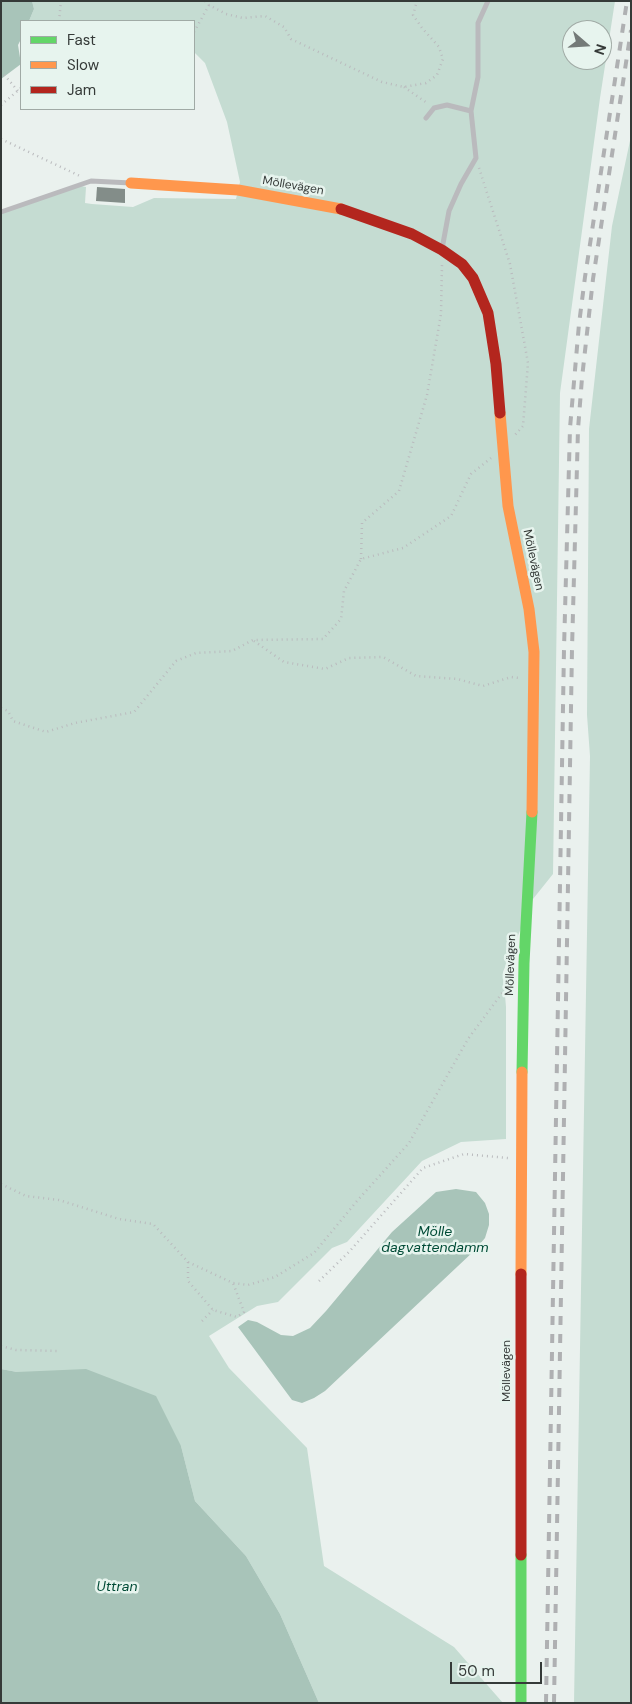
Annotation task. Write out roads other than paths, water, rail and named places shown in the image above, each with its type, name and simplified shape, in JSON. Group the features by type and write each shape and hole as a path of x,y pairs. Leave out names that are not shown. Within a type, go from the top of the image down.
{"street":[{"name":"Möllevägen","path":"131,182 238,190 337,208 412,234 442,250 462,264 473,278 488,314 496,364 508,506 529,609 534,652 531,846 524,963 520,1158 521,1703"}],"lane":[{"path":"442,250 449,211 460,184 476,158 471,111 478,78 478,23 488,1"},
{"path":"426,118 434,108 448,105 471,111"},
{"path":"1,212 91,181 131,182"}],"water":[{"path":"1,1 32,1 34,9 29,20 20,20 20,41 18,45 20,65 1,79"},
{"name":"Mölle dagvattendamm","path":"456,1189 476,1192 485,1203 489,1214 489,1225 485,1238 474,1251 325,1391 302,1403 292,1400 238,1327 248,1320 257,1322 281,1335 293,1336 310,1328 392,1232 436,1192"},
{"name":"Uttran","path":"1,1369 17,1372 86,1369 156,1396 181,1446 195,1501 246,1556 280,1614 319,1703 1,1703"}],"railway":[{"path":"546,1703 564,649 570,428 585,277 627,1"},
{"path":"554,1703 572,649 578,429 593,279 631,30"}]}
